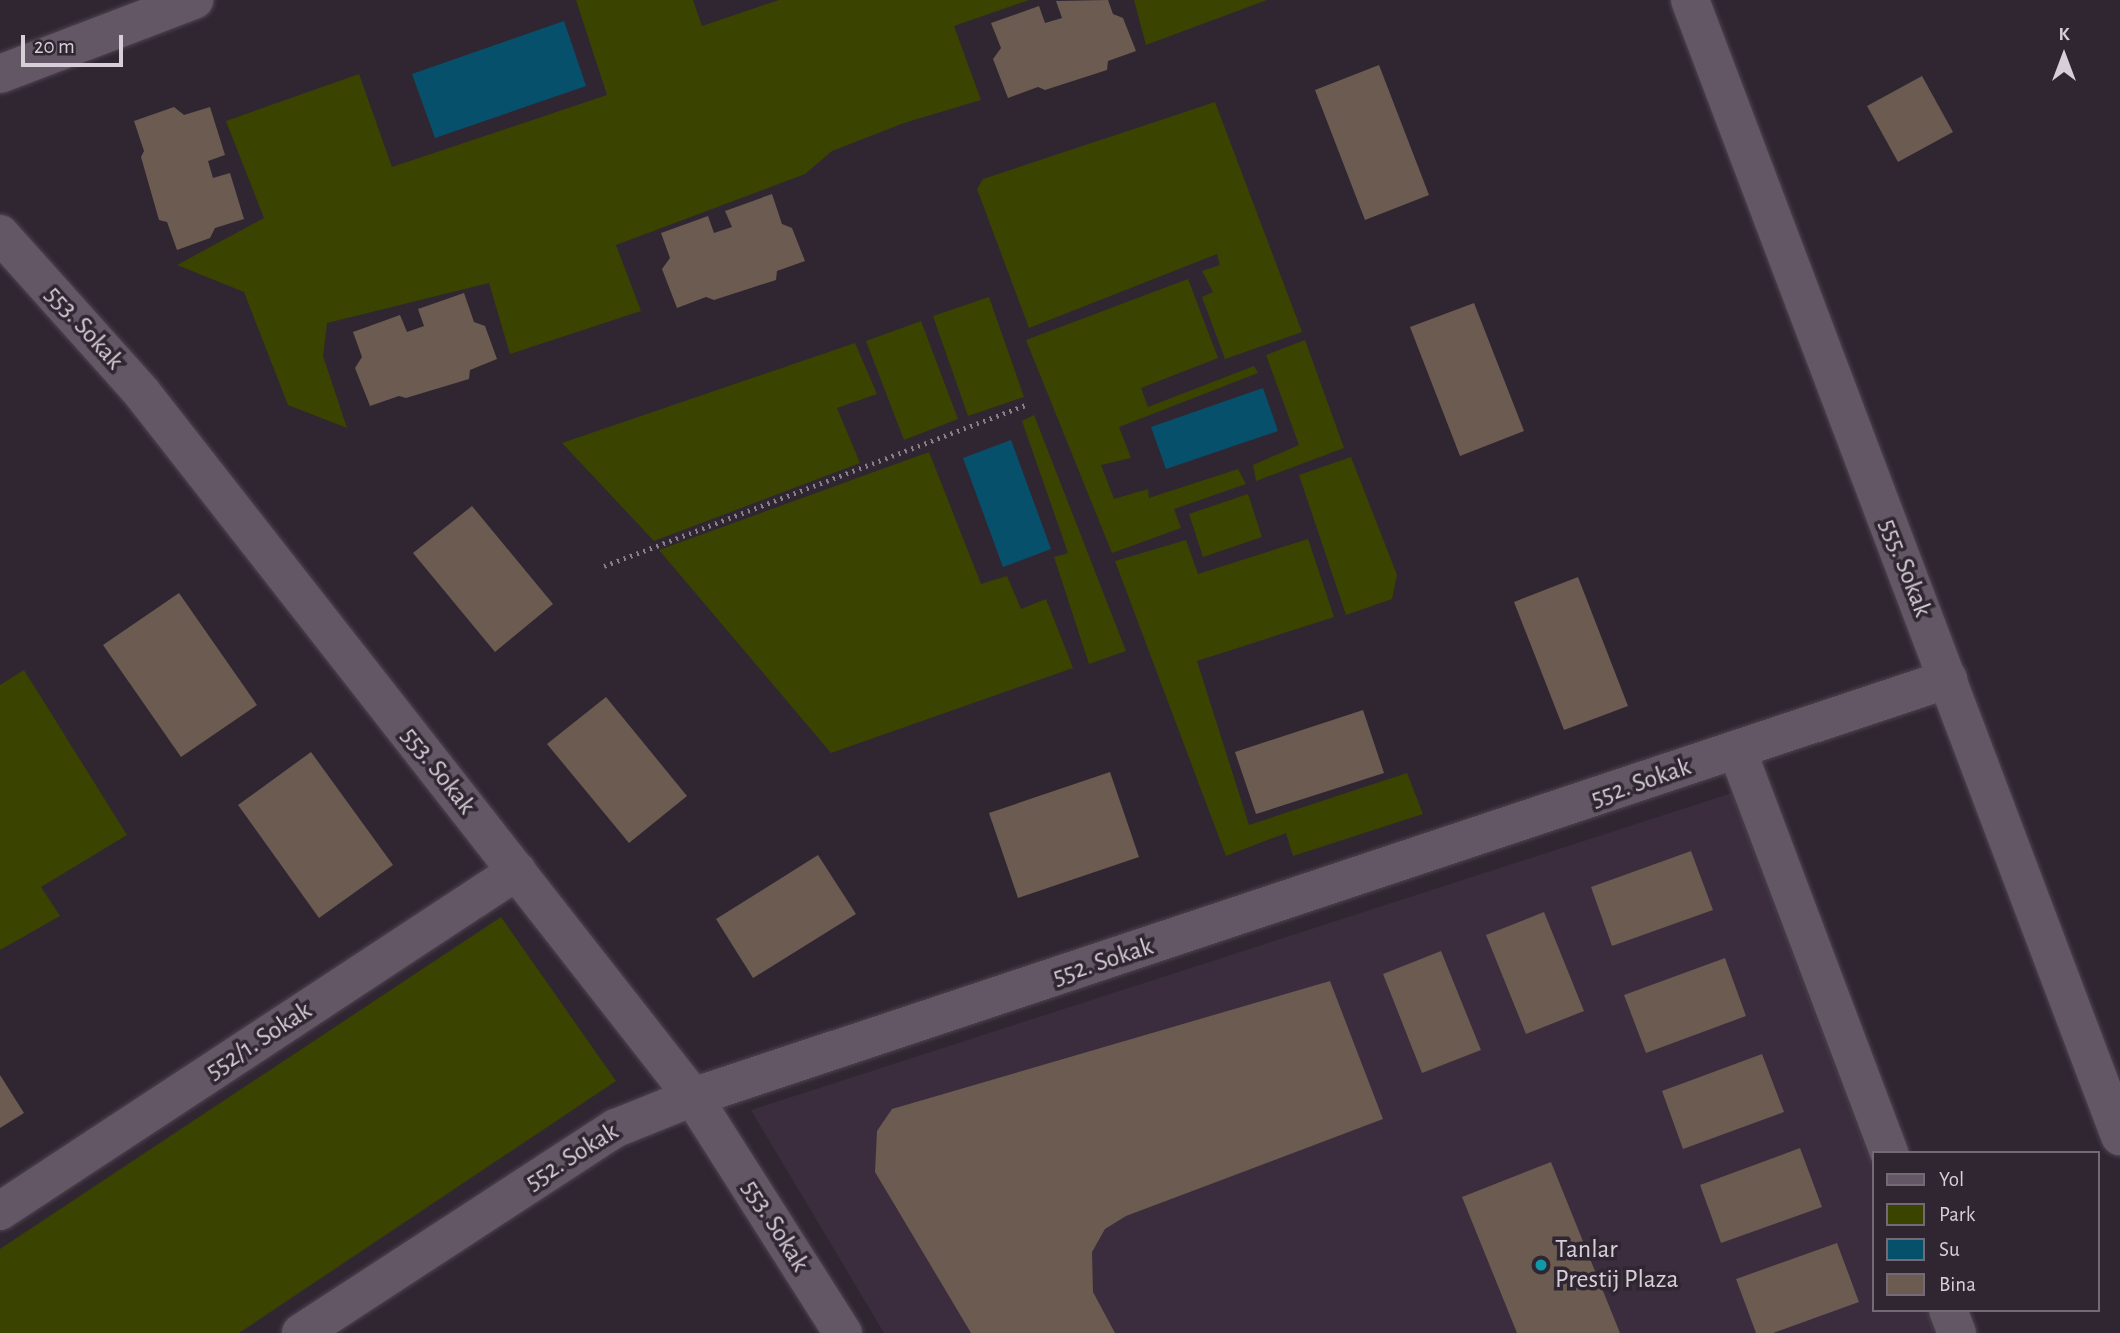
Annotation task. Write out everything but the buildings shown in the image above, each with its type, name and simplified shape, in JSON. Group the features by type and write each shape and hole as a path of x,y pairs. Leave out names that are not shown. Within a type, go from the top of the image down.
{"street":[{"path":"0,74 194,0"},
{"name":"555. Sokak","path":"1690,0 2120,1136"},
{"name":"553. Sokak","path":"0,234 142,393 693,1097 843,1333"},
{"name":"552. Sokak","path":"300,1333 616,1128 693,1097 1948,679"},
{"path":"1737,750 1888,1151"},
{"name":"552/1. Sokak","path":"0,1211 517,871"},
{"path":"1949,1312 1957,1333"}],"path":[{"path":"604,566 1024,405"}],"shaded area":[{"path":"1732,793 1871,1163 1871,1312 1928,1312 1935,1333 884,1333 751,1110"}],"green space":[{"path":"576,0 693,0 702,26 779,0 1029,0 954,26 981,100 904,123 832,151 805,174 616,245 641,311 510,354 489,283 327,323 323,356 347,428 288,405 244,292 177,265 264,218 226,121 359,74 392,167 607,95"},
{"path":"1134,0 1267,0 1146,45"},
{"path":"1215,102 1302,332 1225,359 1202,297 1213,292 1202,271 1220,265 1217,254 1029,328 977,189 983,179"},
{"path":"1188,279 1218,358 1141,388 1148,407 1254,366 1258,373 1119,427 1131,458 1101,465 1114,499 1148,489 1149,498 1238,469 1246,484 1174,509 1181,528 1112,553 1026,340"},
{"path":"989,297 1024,397 968,416 933,316"},
{"path":"921,321 958,419 904,440 866,341"},
{"path":"1305,340 1344,448 1256,481 1253,465 1299,445 1266,355"},
{"path":"855,343 877,394 837,408 860,463 654,541 562,443"},
{"path":"1034,415 1126,651 1089,664 1054,557 1068,553 1022,421"},
{"path":"929,452 981,584 1007,576 1021,609 1046,599 1073,668 831,753 659,550"},
{"path":"1351,457 1397,575 1392,599 1346,615 1299,475"},
{"path":"1248,494 1262,537 1203,557 1189,514"},
{"path":"1308,539 1334,617 1197,661 1249,825 1407,773 1423,814 1293,856 1286,833 1226,856 1115,561 1186,540 1198,574"},
{"path":"24,670 127,835 41,887 60,916 0,950 0,685"},
{"path":"501,917 616,1081 239,1333 0,1333 0,1249"}],"water":[{"path":"564,21 586,86 435,138 412,74"},
{"path":"1263,388 1278,431 1166,469 1151,427"},
{"path":"1011,440 1051,549 1003,567 963,458"}],"place":[{"name":"Tanlar Prestij Plaza","path":"1541,1265"}]}
